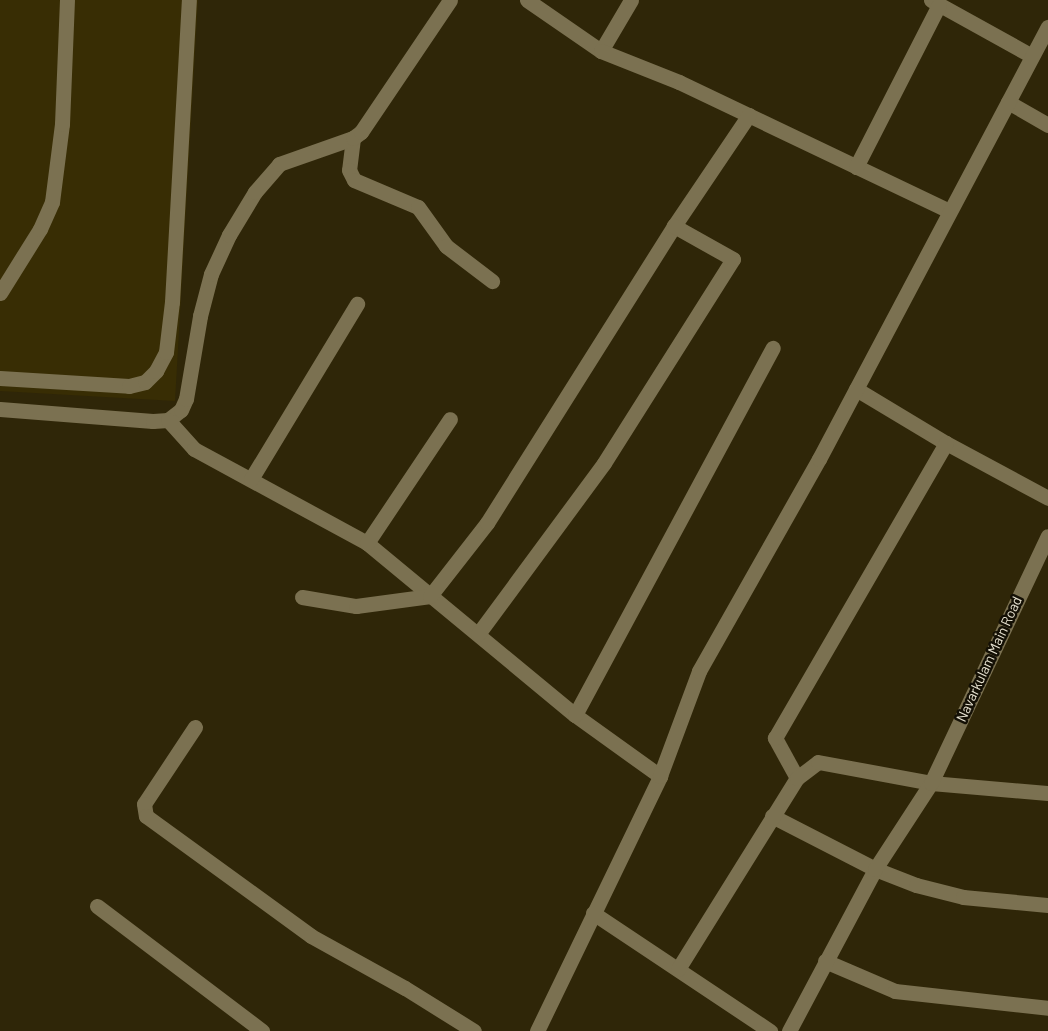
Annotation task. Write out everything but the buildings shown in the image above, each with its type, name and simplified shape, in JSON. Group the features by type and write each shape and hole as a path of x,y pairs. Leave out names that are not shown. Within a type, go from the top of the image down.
{"street":[{"path":"0,293 40,229 52,202 62,124 67,0"},
{"path":"0,378 129,386 145,382 156,371 166,352 172,302 189,0"},
{"path":"0,409 168,420 181,410 186,399 211,274 229,235 255,192 280,164 353,138 361,132 450,0"},
{"path":"527,0 601,51 679,82 948,211"},
{"path":"601,51 631,0"},
{"path":"856,166 935,2 1032,56"},
{"path":"537,1031 660,776 699,671 856,388 948,211 1048,27"},
{"path":"1008,102 1048,125"},
{"path":"302,597 356,606 430,596 487,522 674,226 749,115"},
{"path":"353,138 349,170 354,180 418,207 446,246 492,280"},
{"path":"478,634 604,463 733,259 674,226"},
{"path":"251,479 357,304"},
{"path":"575,714 773,348"},
{"path":"856,388 946,443 1048,498"},
{"path":"367,543 450,419"},
{"path":"168,420 194,449 367,543 575,714 660,776"},
{"path":"796,778 775,738 946,443"},
{"name":"Navarkulam Main Road","path":"789,1031 875,869 931,783 1048,536"},
{"path":"195,727 144,804 146,816 311,936 405,988 474,1031"},
{"path":"678,969 796,778 818,762 931,783 1048,793"},
{"path":"772,816 875,869 940,892 1048,905"},
{"path":"97,906 262,1031"},
{"path":"593,912 770,1031"},
{"path":"825,961 895,991 1048,1008"}],"shaded area":[{"path":"0,0 198,0 175,401 0,391"}]}
